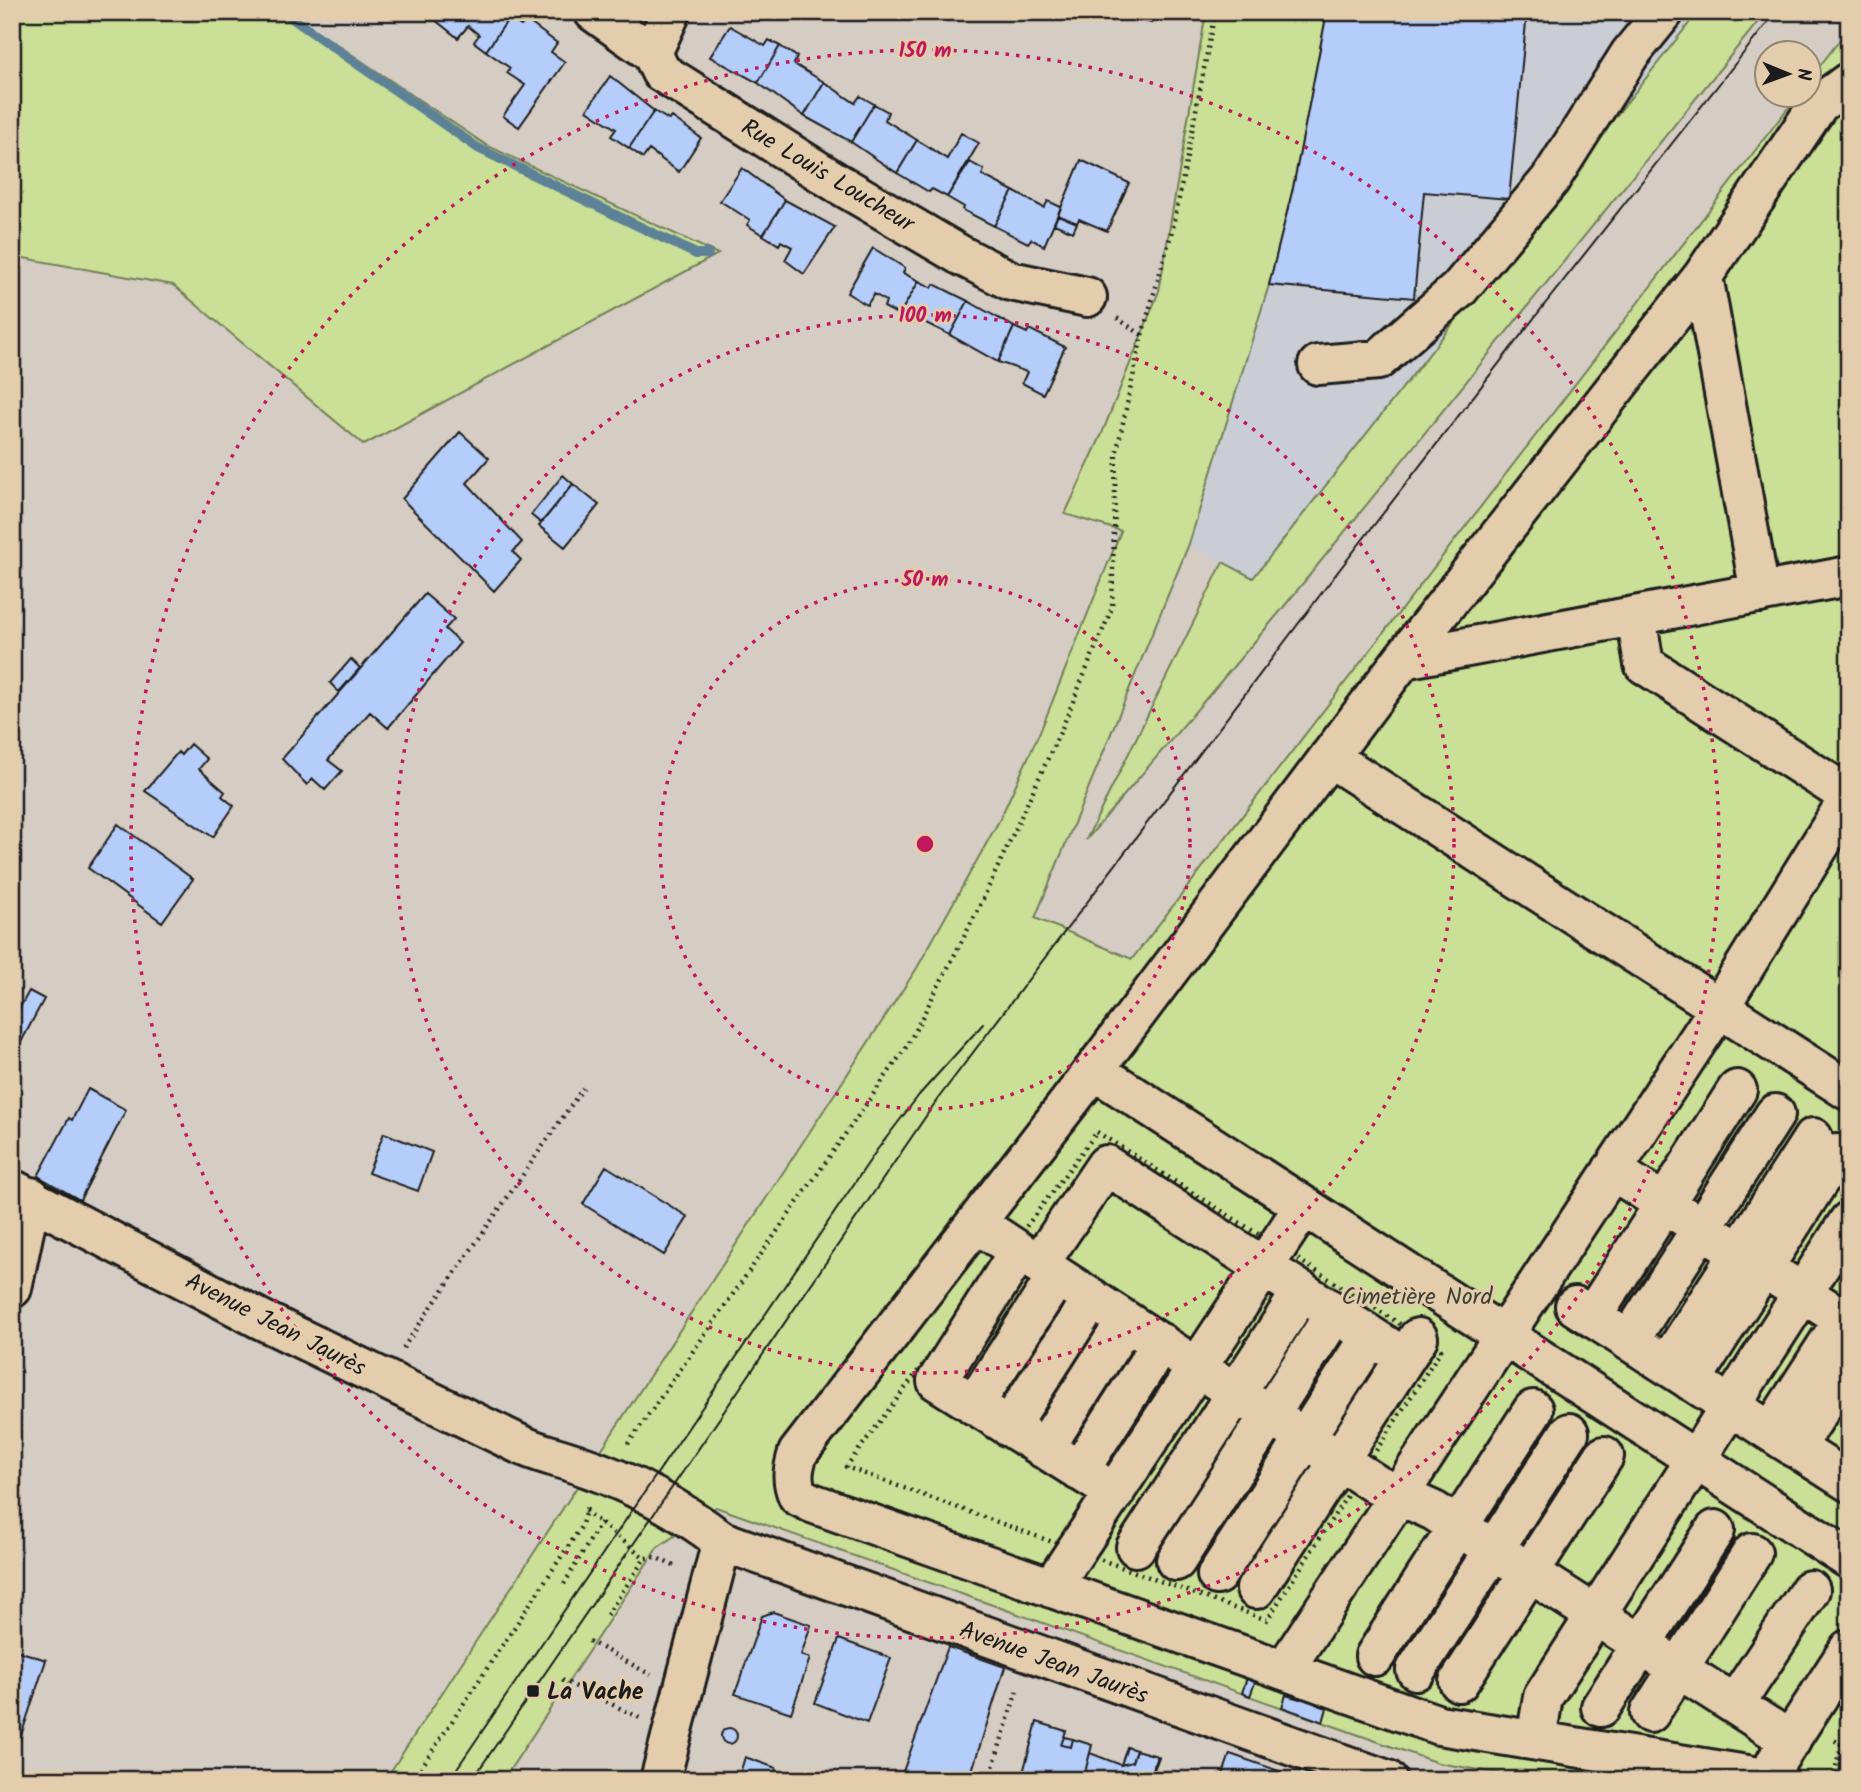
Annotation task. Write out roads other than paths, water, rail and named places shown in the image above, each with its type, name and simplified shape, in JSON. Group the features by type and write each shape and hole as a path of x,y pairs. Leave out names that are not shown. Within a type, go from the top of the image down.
{"street":[{"name":"Rue Louis Loucheur","path":"594,12 652,53 661,72 839,184 960,255 1011,281 1087,297"},
{"path":"652,53 671,12"},
{"path":"1318,365 1378,360 1459,289 1550,180 1630,54 1664,12"},
{"path":"1849,82 1819,104 1703,276 1403,659 1094,1070 798,1453 793,1483 798,1496 812,1503 1439,1725 1772,1779 1791,1741 1849,1649"},
{"path":"1703,276 1760,593"},
{"path":"1403,659 1849,576"},
{"path":"1284,1670 1505,1338 1719,1008 1849,797 1644,664 1636,615"},
{"path":"1329,757 1849,1091"},
{"path":"1094,1070 1849,1559"},
{"path":"1679,1373 1751,1260 1833,1151 1730,1085 1664,1203 1583,1312 1783,1440 1843,1467"},
{"path":"1629,1341 1775,1114"},
{"path":"1115,1493 937,1381 1039,1264 1106,1164 1371,1336 1412,1347 1256,1590"},
{"path":"1612,1170 1803,1293 1847,1318 1783,1440"},
{"path":"12,1287 22,1193"},
{"name":"Avenue Jean Jaurès","path":"22,1193 260,1319 542,1456 565,1480 597,1502 690,1517 722,1541 1029,1653 1345,1774 1387,1780"},
{"path":"1051,1588 1304,1206"},
{"path":"1536,1740 1543,1697 1849,1221"},
{"path":"976,1223 1377,1485 1434,1511 1791,1741"},
{"path":"1136,1547 1302,1291"},
{"path":"1009,1427 1092,1298"},
{"path":"1176,1561 1335,1313"},
{"path":"1044,1449 1126,1321"},
{"path":"1217,1575 1371,1336"},
{"path":"1079,1471 1161,1343"},
{"path":"1783,1440 1849,1365"},
{"path":"1375,1656 1533,1410"},
{"path":"1416,1670 1569,1433"},
{"path":"1473,1685 1615,1463"},
{"path":"1601,1707 1715,1530"},
{"path":"660,1780 722,1541"},
{"path":"1664,1715 1763,1560"},
{"path":"1735,1704 1810,1590"}],"waterway":[{"path":"283,12 478,148 696,254 708,254"}],"tram line":[{"path":"472,1780 937,1100 1333,578 1776,12"},
{"path":"449,1780 877,1150 919,1095 983,1024"}],"place":[{"name":"La Vache","path":"533,1691"}],"park label":[{"name":"Cimetière Nord","path":"1417,1296"}]}
